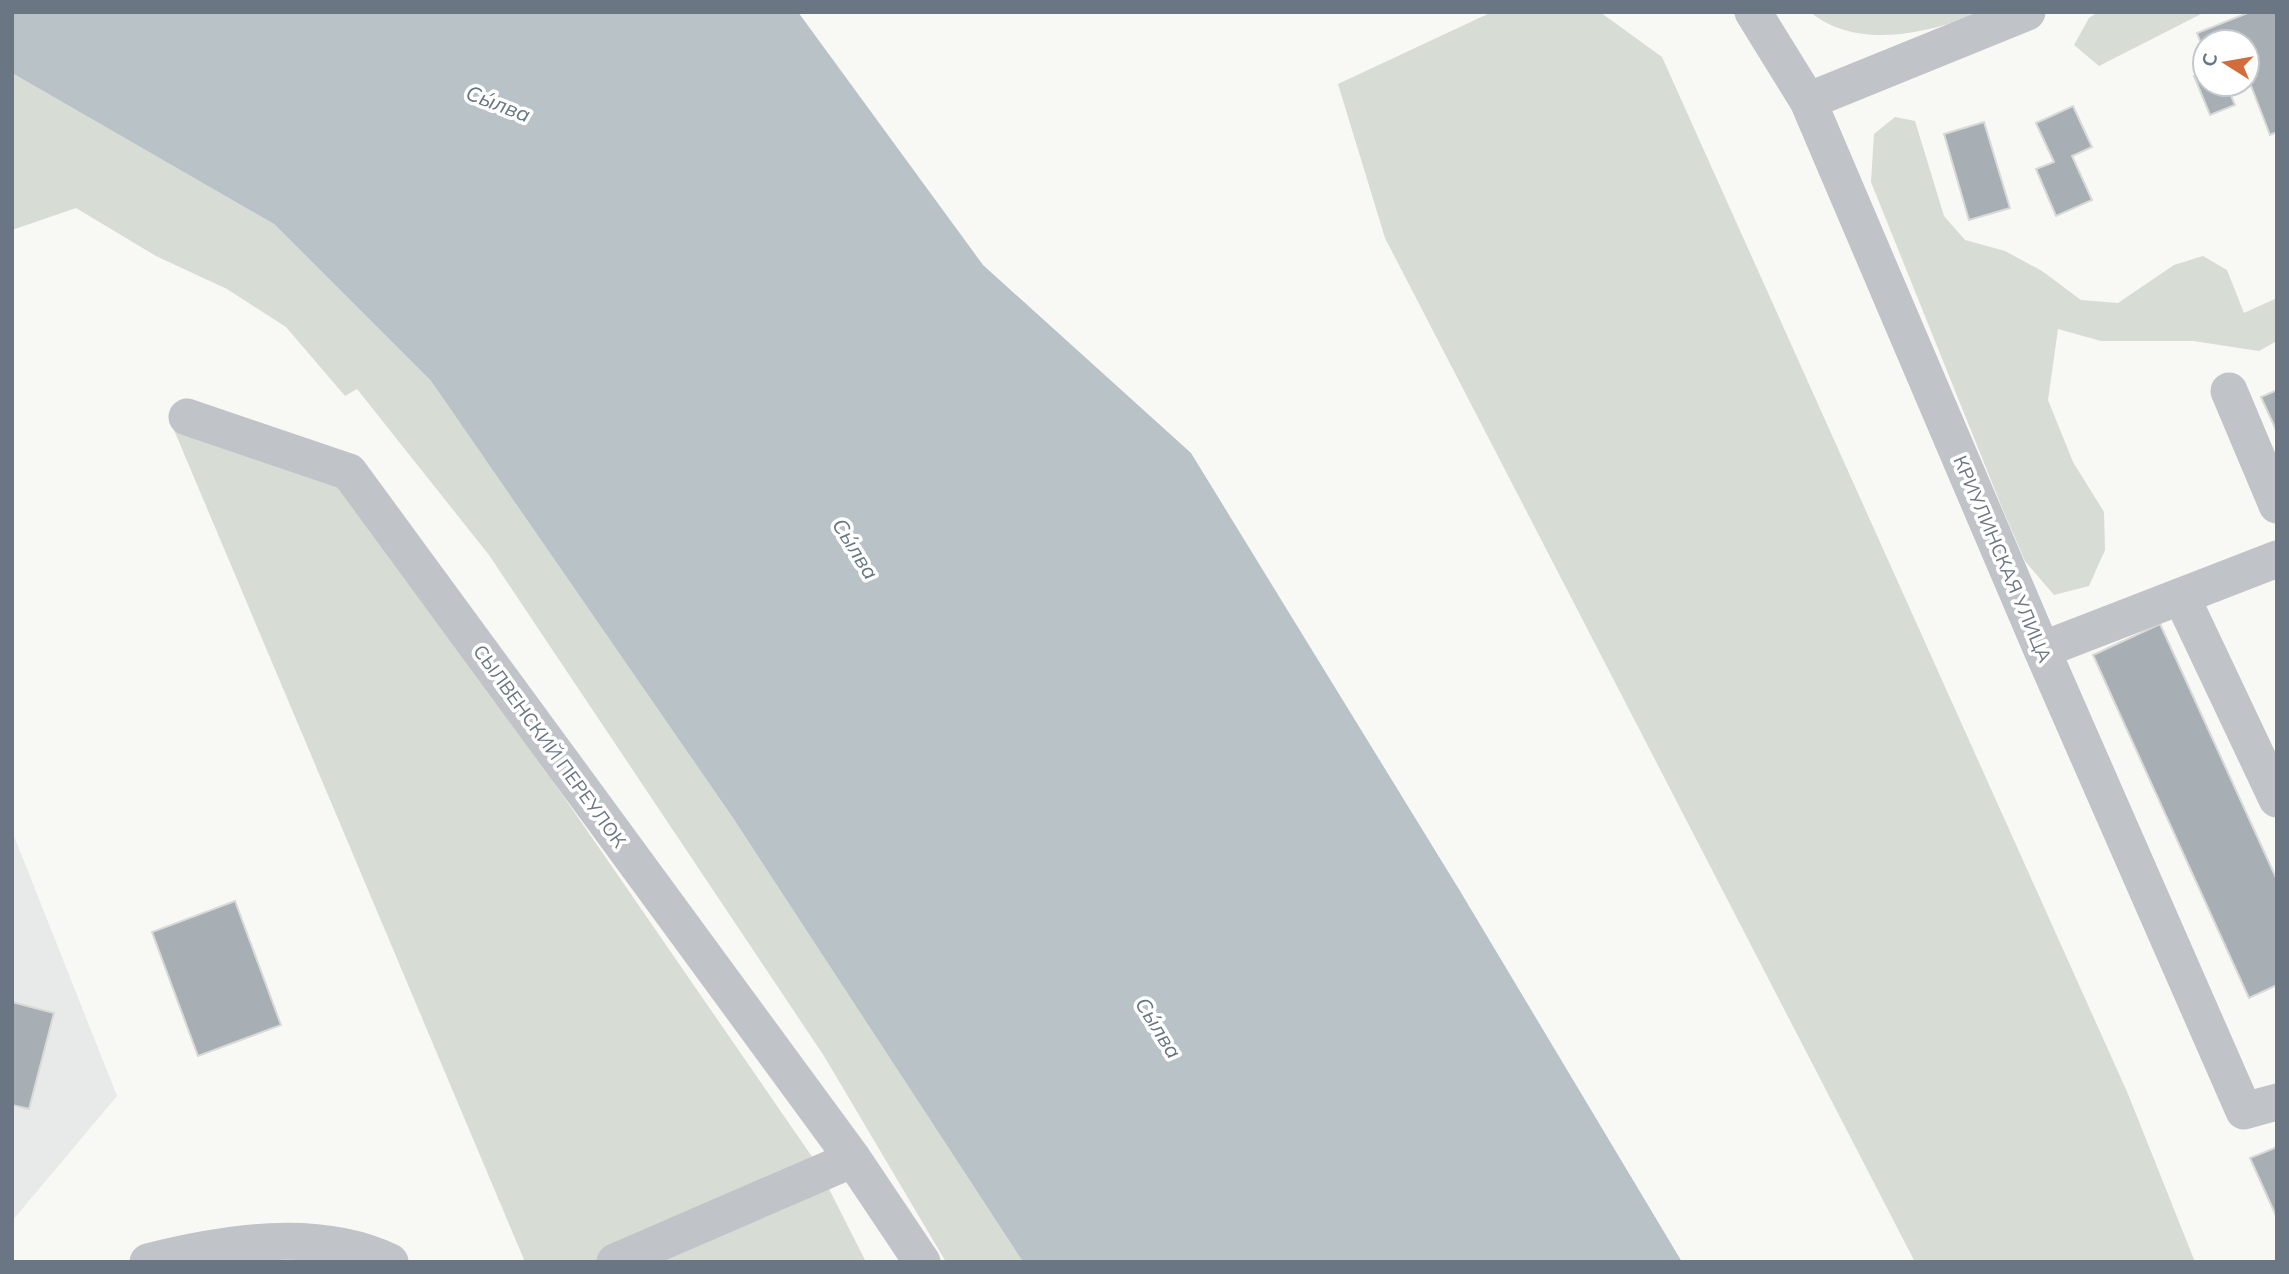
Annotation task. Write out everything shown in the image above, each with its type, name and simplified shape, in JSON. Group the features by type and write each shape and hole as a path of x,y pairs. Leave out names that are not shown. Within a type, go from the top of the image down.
{"street":[{"name":"КРИУЛИНСКАЯ УЛИЦА","path":"1754,12 1808,101 2042,650 2260,1106"},
{"path":"1808,101 2027,12"},
{"path":"2229,391 2277,505"},
{"name":"СЫЛВЕНСКИЙ ПЕРЕУЛОК","path":"187,417 349,472 853,1159 922,1262"},
{"path":"2042,650 2277,559"},
{"path":"2181,596 2277,799"},
{"path":"615,1262 853,1159"},
{"path":"148,1262 186,1252 285,1242 322,1243 370,1252 390,1262"}],"shaded area":[{"path":"1492,12 1600,12 1662,57 2128,1094 2195,1262 1915,1262 1385,238 1338,84"},
{"path":"1810,12 1982,12 1917,32 1872,35 1829,24"},
{"path":"2098,12 2205,12 2099,66 2074,45 2089,18"},
{"path":"12,73 274,224 431,381 733,818 1023,1262 946,1262 824,1056 489,555 357,389 345,396 286,327 227,289 156,256 76,208 12,230"},
{"path":"1895,117 1915,121 1944,216 1965,240 2005,251 2042,271 2081,300 2118,303 2174,265 2203,256 2227,270 2244,313 2277,298 2277,341 2259,351 2193,341 2101,341 2058,329 2048,400 2073,462 2104,512 2105,550 2089,586 2054,595 2025,561 2003,510 1871,182 1874,134"},
{"path":"174,430 346,481 815,1161 593,1262 525,1262"},
{"path":"12,831 117,1096 12,1221"},
{"path":"829,1189 866,1262 652,1262"}],"water":[{"name":"Сы́лва","path":"12,12 798,12 983,265 1191,453 1460,891 1682,1262 1023,1262 733,818 431,381 274,224 12,73"}],"building":[{"path":"2250,12 2277,12 2277,132 2270,135 2256,98 2261,98 2261,28 2210,28"},
{"path":"2203,98 2232,98 2235,105 2210,115"},
{"path":"2073,106 2092,147 2072,156 2092,200 2056,216 2036,169 2054,162 2036,123"},
{"path":"1984,122 2010,208 1969,220 1944,134"},
{"path":"2277,390 2277,432 2261,397"},
{"path":"2160,624 2277,880 2277,985 2249,998 2093,655"},
{"path":"235,901 281,1025 198,1056 152,932"},
{"path":"12,1002 54,1013 29,1109 12,1105"},
{"path":"2277,1147 2277,1218 2250,1158"}]}
